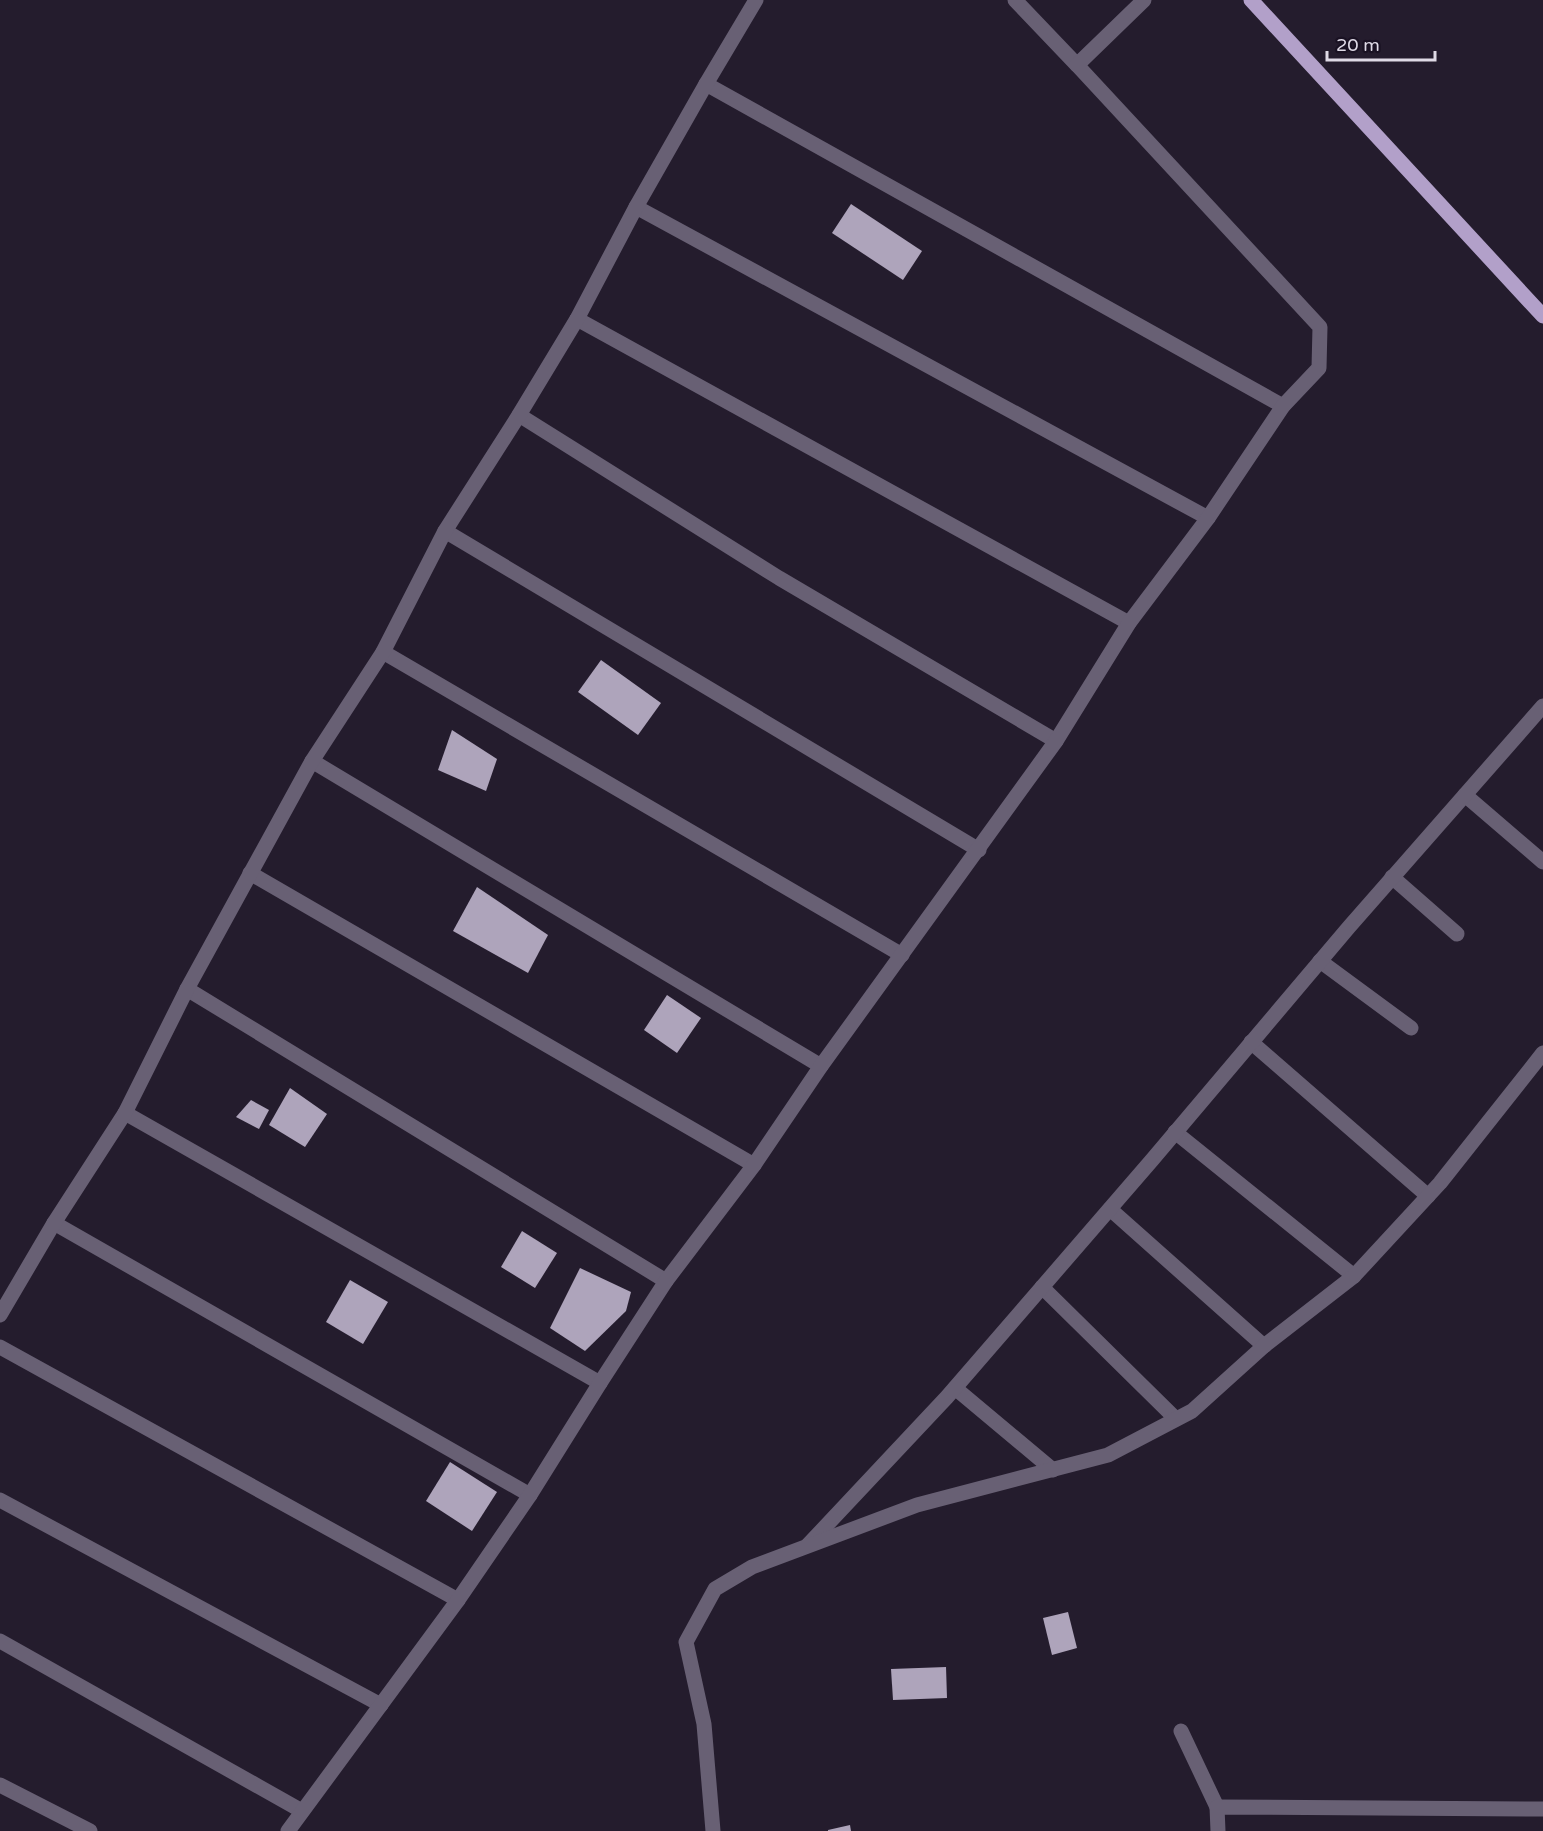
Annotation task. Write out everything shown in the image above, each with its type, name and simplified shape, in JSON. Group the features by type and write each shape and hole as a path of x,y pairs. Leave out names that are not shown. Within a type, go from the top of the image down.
{"main road":[{"path":"1251,0 1543,316"}],"street":[{"path":"0,1316 54,1223 125,1113 187,989 312,761 383,652 445,531 577,319 705,84 756,0"},
{"path":"288,1831 458,1600 530,1495 666,1281 754,1165 821,1066 1056,741 1129,623 1208,518 1283,406 1319,368 1320,327 1015,0"},
{"path":"1077,65 1144,0"},
{"path":"705,84 1283,406"},
{"path":"636,207 1208,518"},
{"path":"577,319 1129,623"},
{"path":"519,415 779,578 1056,741"},
{"path":"445,531 979,850"},
{"path":"383,652 902,956"},
{"path":"806,1547 955,1388 1392,877 1543,706"},
{"path":"312,761 821,1066"},
{"path":"1465,795 1543,862"},
{"path":"250,873 754,1165"},
{"path":"1392,877 1457,934"},
{"path":"1320,961 1411,1028"},
{"path":"187,989 666,1281"},
{"path":"1251,1042 1428,1196"},
{"path":"713,1831 704,1724 686,1641 715,1589 752,1567 917,1505 1108,1455 1192,1411 1264,1346 1354,1276 1440,1183 1543,1053"},
{"path":"125,1113 600,1383"},
{"path":"1176,1132 1354,1276"},
{"path":"1110,1209 1264,1346"},
{"path":"54,1223 530,1495"},
{"path":"1042,1287 1176,1419"},
{"path":"0,1347 458,1600"},
{"path":"955,1388 1053,1470"},
{"path":"0,1500 381,1705"},
{"path":"0,1641 302,1811"},
{"path":"1181,1731 1217,1807 1218,1831"},
{"path":"0,1785 90,1831"},
{"path":"1217,1807 1543,1809"}],"building":[{"path":"851,204 922,251 903,280 832,233"},
{"path":"601,660 661,703 638,735 578,692"},
{"path":"452,730 497,759 486,791 438,770"},
{"path":"477,887 548,935 528,973 453,931"},
{"path":"667,995 701,1018 677,1053 644,1030"},
{"path":"290,1088 327,1114 305,1147 269,1125"},
{"path":"251,1100 269,1110 259,1129 236,1117"},
{"path":"522,1231 557,1253 535,1288 501,1267"},
{"path":"580,1268 631,1292 626,1311 585,1351 550,1328"},
{"path":"350,1280 388,1302 363,1344 326,1322"},
{"path":"450,1462 497,1492 472,1531 426,1501"},
{"path":"1068,1612 1077,1648 1052,1655 1043,1618"},
{"path":"946,1667 947,1698 893,1700 891,1669"},
{"path":"850,1825 851,1831 828,1831 828,1830"}]}
